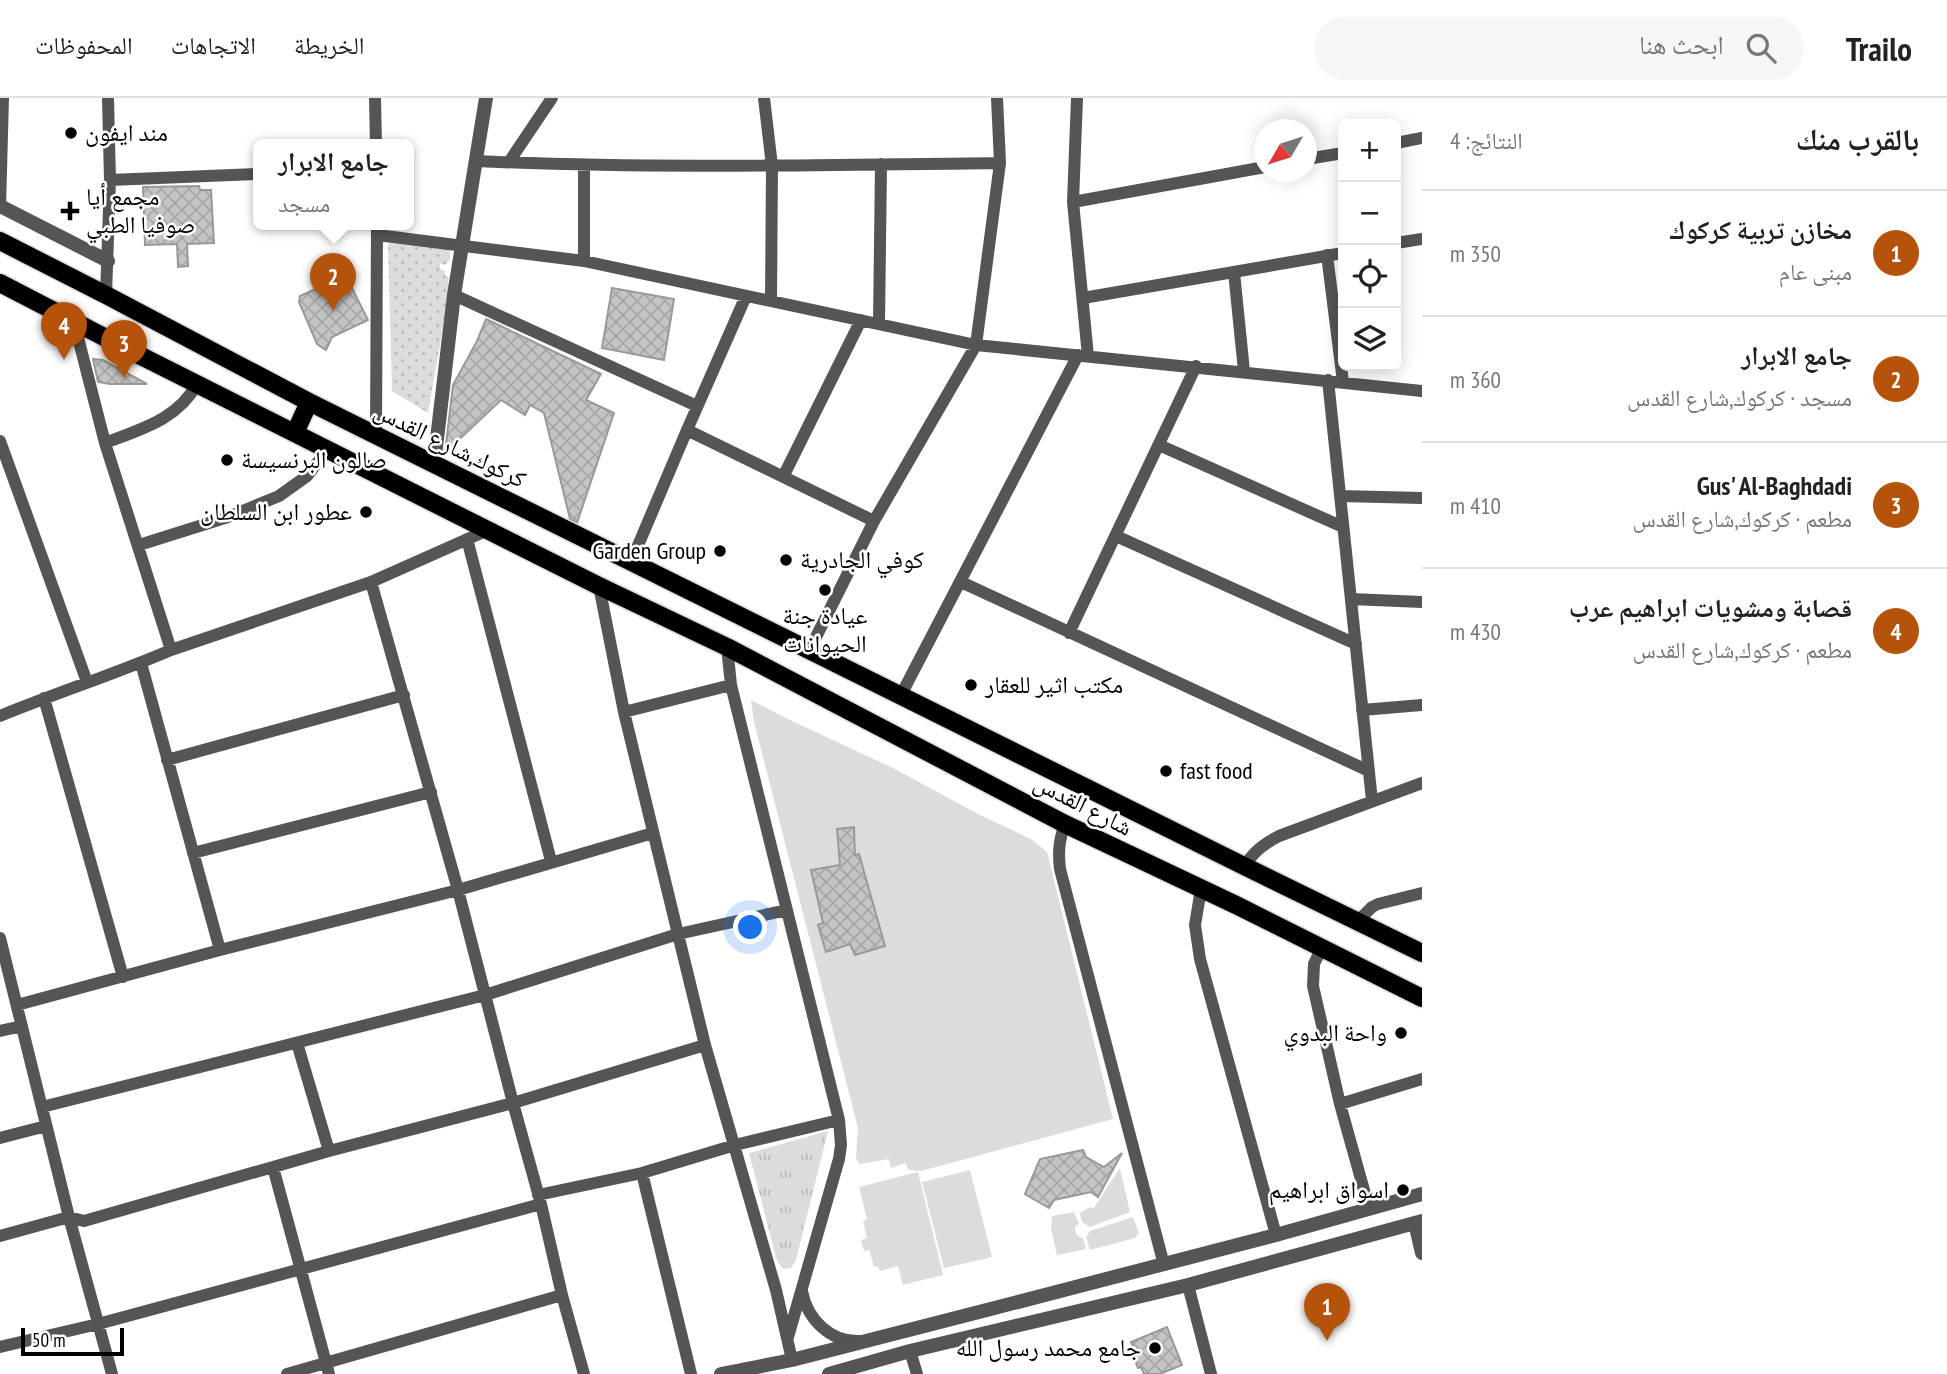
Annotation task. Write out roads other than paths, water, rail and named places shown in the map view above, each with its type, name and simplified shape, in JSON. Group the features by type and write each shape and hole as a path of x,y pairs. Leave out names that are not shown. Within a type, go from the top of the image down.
{"main road":[{"name":"كركوك,شارع القدس","path":"0,241 309,402 881,687"},
{"path":"0,284 598,586 727,647"},
{"path":"295,433 309,402"},
{"name":"شارع القدس","path":"727,647 1065,824 1422,998"},
{"name":"شارع القدس","path":"881,687 1422,953"}],"street":[{"path":"3,98 0,206 108,261"},
{"path":"106,295 110,180 108,98"},
{"path":"375,98 376,139"},
{"path":"434,464 454,295 486,98"},
{"path":"509,162 552,98"},
{"path":"764,98 772,166 771,301"},
{"path":"809,650 874,521 976,345 1000,163 998,98"},
{"path":"901,695 1083,355 1083,298 1073,202 1077,98"},
{"path":"1401,142 1422,138"},
{"path":"1317,157 1338,153"},
{"path":"477,161 584,166 1000,163"},
{"path":"879,324 881,164"},
{"path":"584,166 584,261"},
{"path":"1073,202 1254,169"},
{"path":"110,180 253,174"},
{"path":"376,435 377,230 461,247 584,261 976,345 1422,391"},
{"path":"1401,242 1422,239"},
{"path":"1083,298 1338,254"},
{"path":"1327,256 1343,382"},
{"path":"1234,272 1244,371"},
{"path":"454,295 697,407"},
{"path":"631,562 746,296"},
{"path":"783,477 861,320"},
{"path":"74,322 105,443 171,650"},
{"path":"1069,633 1196,366"},
{"path":"1328,380 1372,802"},
{"path":"105,443 166,418 187,400 197,384"},
{"path":"687,430 874,521"},
{"path":"0,441 5,470 87,682"},
{"path":"1159,445 1343,527"},
{"path":"139,545 228,517 279,496 307,476 328,449"},
{"path":"1340,496 1422,498"},
{"path":"0,716 171,650 371,582 488,530"},
{"path":"1116,536 1356,644"},
{"path":"467,539 551,861"},
{"path":"371,582 458,890 584,1374"},
{"path":"961,582 1369,771"},
{"path":"598,586 624,712 705,1045 776,1290 792,1360"},
{"path":"1351,599 1422,602"},
{"path":"727,647 731,685 839,1120 839,1159 788,1341"},
{"path":"141,663 220,950"},
{"path":"624,712 731,685"},
{"path":"167,760 404,695"},
{"path":"44,698 123,976"},
{"path":"1363,710 1422,705"},
{"path":"1244,866 1263,844 1422,783"},
{"path":"193,853 431,792"},
{"path":"1065,824 1059,841 1060,869 1164,1265"},
{"path":"17,1005 458,890 653,833"},
{"path":"1200,889 1195,925 1200,959 1276,1235"},
{"path":"1358,921 1378,904 1422,893"},
{"path":"42,1107 485,995 678,934 788,910"},
{"path":"0,939 69,1217 112,1374"},
{"path":"1321,949 1314,964 1313,986 1340,1104 1369,1208"},
{"path":"0,1031 22,1026"},
{"path":"297,1043 329,1151"},
{"path":"0,1236 69,1217 84,1222 329,1151 513,1103 705,1045"},
{"path":"1340,1104 1422,1079"},
{"path":"0,1347 300,1270 540,1199 735,1145 839,1120"},
{"path":"0,1138 46,1126"},
{"path":"272,1167 328,1369"},
{"path":"642,1172 691,1374"},
{"path":"720,1374 792,1360 1164,1265 1422,1194"},
{"path":"829,1374 910,1351 1188,1285 1418,1222 1422,1253"},
{"path":"1188,1285 1211,1374"},
{"path":"776,1290 786,1300 791,1300 800,1291"},
{"path":"800,1291 810,1313 828,1332 853,1341 867,1340"},
{"path":"287,1374 328,1369 562,1295"},
{"path":"979,1312 985,1333"},
{"path":"910,1351 917,1374"}],"place":[{"name":"مند ايفون","path":"71,133"},
{"name":"مجمع أيا صوفيا الطبي","path":"70,211"},
{"name":"جامع الابرار","path":"333,311"},
{"name":"قصابة ومشويات ابراهيم عرب","path":"64,360"},
{"name":"Gus' Al-Baghdadi","path":"124,378"},
{"name":"صالون البرنسيسة","path":"227,460"},
{"name":"عطور ابن السلطان","path":"366,512"},
{"name":"Garden Group","path":"720,551"},
{"name":"كوفي الجادرية","path":"786,560"},
{"name":"عيادة جنة الحيوانات","path":"825,590"},
{"name":"مكتب اثير للعقار","path":"971,685"},
{"name":"fast food","path":"1166,771"},
{"name":"واحة البدوي","path":"1401,1033"},
{"name":"اسواق ابراهيم","path":"1403,1190"},
{"name":"مخازن تربية كركوك","path":"1327,1341"},
{"name":"جامع محمد رسول الله","path":"1155,1348"}]}
